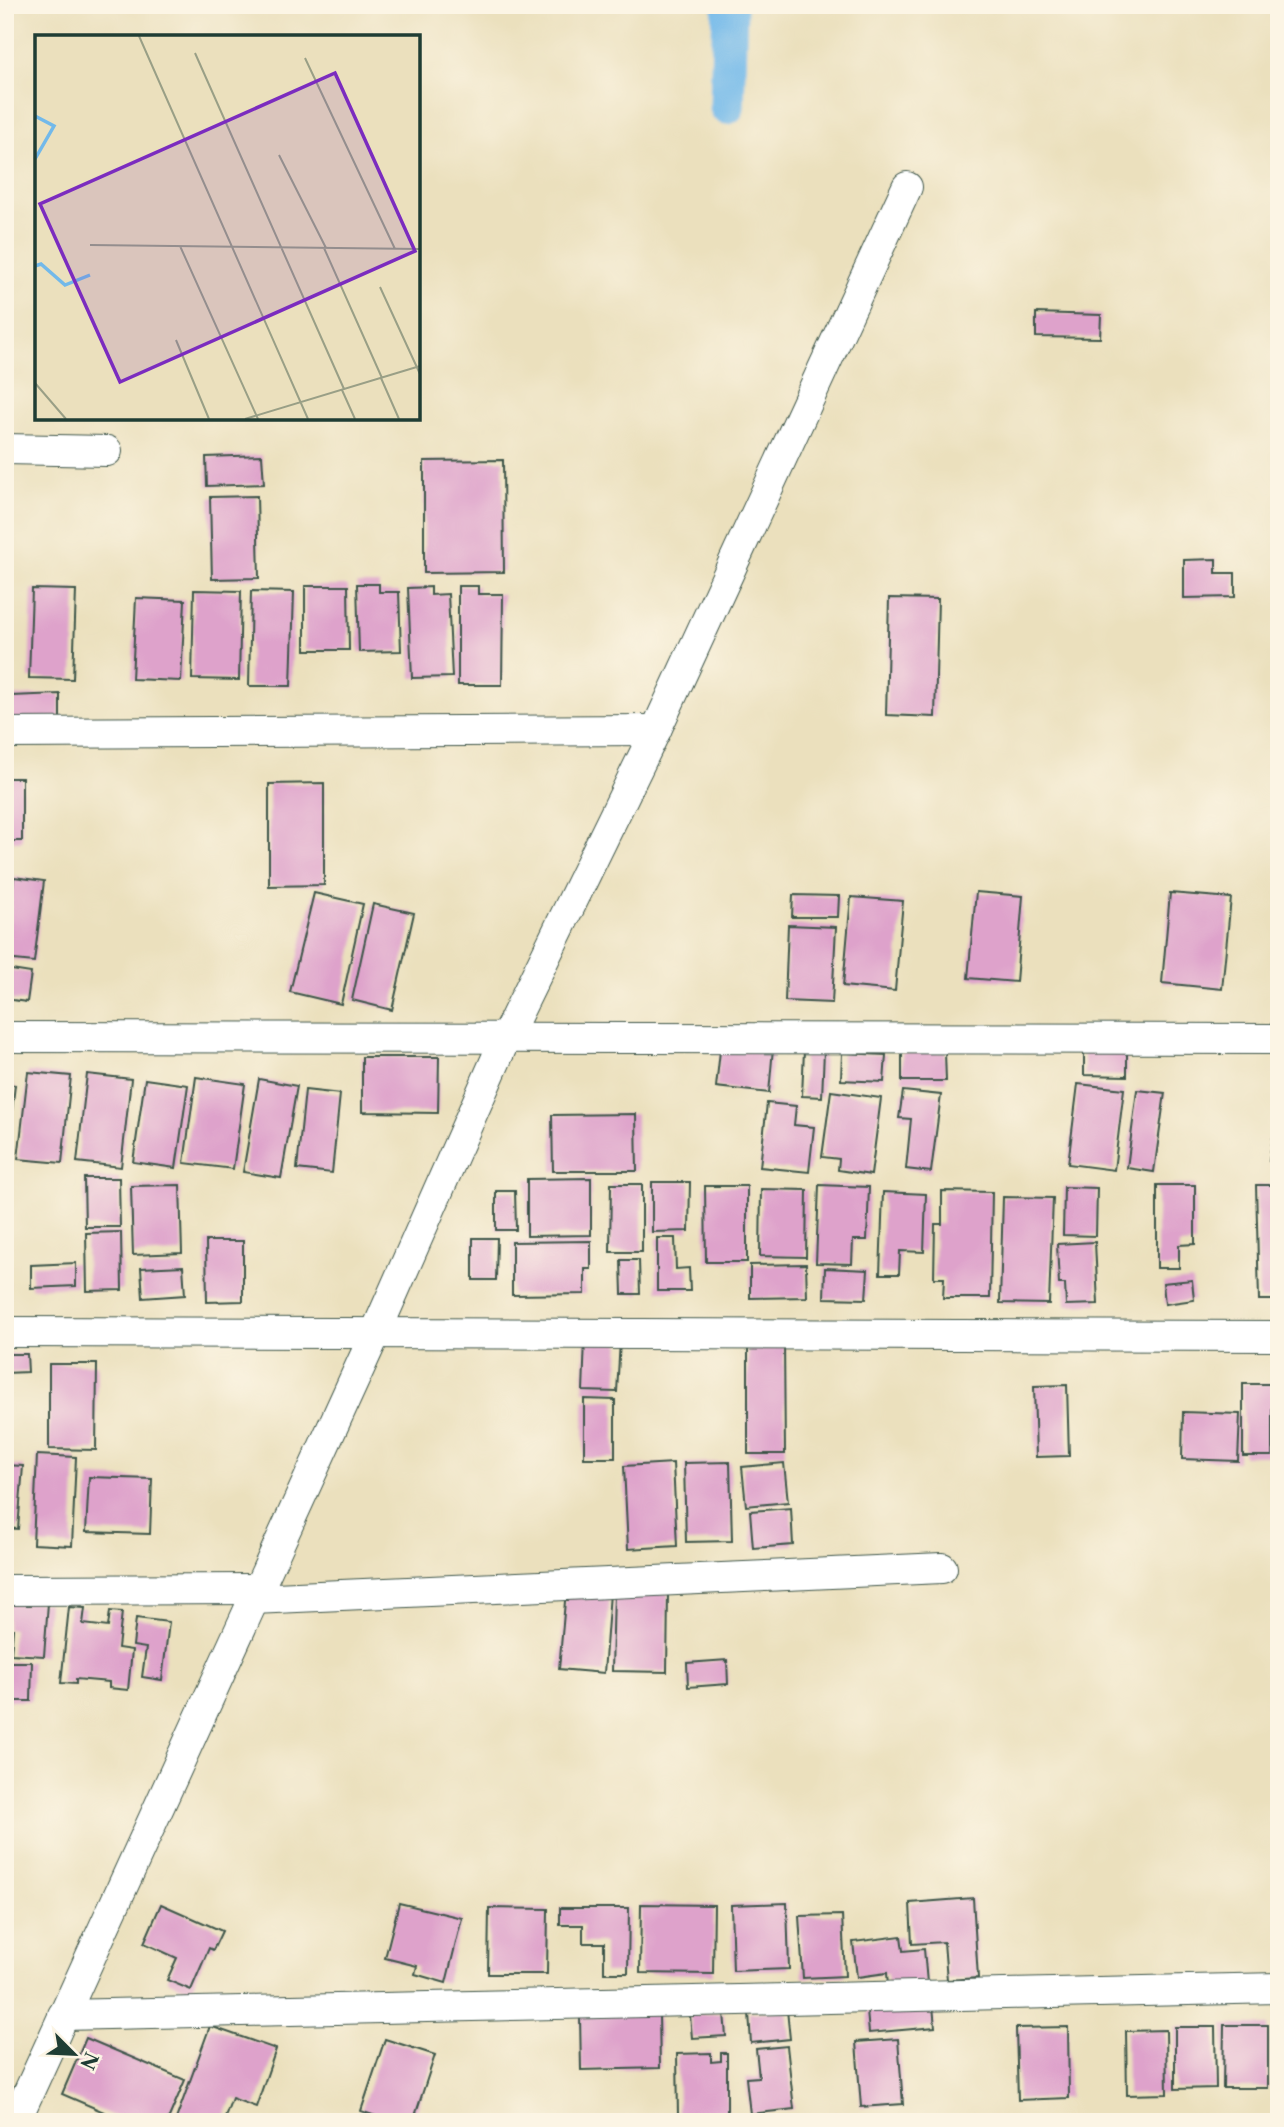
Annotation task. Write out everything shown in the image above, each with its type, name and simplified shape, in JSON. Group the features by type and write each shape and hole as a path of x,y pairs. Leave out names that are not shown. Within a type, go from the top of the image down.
{"street":[{"path":"15,2122 374,1334 506,1037 656,730 906,187"},
{"path":"5,449 107,451"},
{"path":"5,733 656,730"},
{"path":"5,1037 1279,1039"},
{"path":"5,1332 1279,1336"},
{"path":"5,1590 256,1594 942,1568"},
{"path":"63,2015 1279,1987"}],"building":[{"path":"1036,313 1101,315 1100,338 1036,337"},
{"path":"262,455 264,484 207,486 206,457"},
{"path":"503,460 504,572 424,573 424,461"},
{"path":"257,496 259,578 212,579 210,497"},
{"path":"1216,559 1216,573 1235,573 1235,597 1184,598 1184,560"},
{"path":"357,584 379,584 379,592 399,592 401,651 359,652"},
{"path":"305,586 348,586 349,650 305,650"},
{"path":"458,586 478,586 478,594 503,594 502,685 458,685"},
{"path":"431,587 431,595 448,594 452,677 412,678 408,588"},
{"path":"32,589 76,590 73,679 29,678"},
{"path":"194,590 241,591 239,680 192,679"},
{"path":"251,591 294,592 291,686 249,686"},
{"path":"136,598 185,600 181,681 132,679"},
{"path":"889,598 938,599 935,717 886,715"},
{"path":"60,694 60,721 12,722 11,696"},
{"path":"5,778 22,778 22,841 5,841"},
{"path":"324,783 324,885 269,886 269,784"},
{"path":"14,877 44,881 34,962 5,959"},
{"path":"976,892 1023,896 1016,982 968,978"},
{"path":"314,893 363,904 341,1004 290,992"},
{"path":"1170,893 1231,898 1222,989 1162,983"},
{"path":"793,895 839,896 838,917 792,917"},
{"path":"851,897 903,901 895,991 843,986"},
{"path":"373,904 414,913 392,1010 352,1000"},
{"path":"788,925 836,927 832,1003 785,1001"},
{"path":"5,969 31,973 27,1002 5,999"},
{"path":"721,1042 773,1048 769,1093 716,1087"},
{"path":"804,1050 824,1051 822,1097 802,1096"},
{"path":"1084,1051 1127,1052 1127,1076 1084,1075"},
{"path":"945,1052 946,1081 902,1081 902,1053"},
{"path":"842,1053 886,1055 884,1082 841,1080"},
{"path":"362,1057 439,1057 438,1113 362,1112"},
{"path":"28,1072 71,1076 62,1163 18,1159"},
{"path":"87,1074 131,1079 121,1167 77,1162"},
{"path":"196,1077 245,1084 233,1169 184,1163"},
{"path":"145,1079 188,1085 176,1168 133,1162"},
{"path":"259,1079 297,1086 281,1178 243,1172"},
{"path":"5,1084 15,1085 7,1154 5,1154"},
{"path":"1078,1084 1124,1089 1114,1170 1068,1164"},
{"path":"305,1090 340,1094 332,1173 297,1169"},
{"path":"1137,1090 1165,1093 1154,1172 1127,1168"},
{"path":"831,1091 881,1098 871,1175 838,1170 839,1159 822,1157"},
{"path":"903,1091 941,1095 931,1172 906,1169 911,1119 899,1118"},
{"path":"767,1103 796,1106 794,1125 814,1127 809,1172 760,1167"},
{"path":"1279,1112 1279,1162 1269,1161"},
{"path":"636,1114 637,1171 553,1171 552,1115"},
{"path":"84,1178 119,1178 120,1227 85,1227"},
{"path":"591,1178 591,1235 527,1236 527,1179"},
{"path":"652,1182 690,1182 689,1231 652,1232"},
{"path":"611,1184 642,1184 642,1252 610,1252"},
{"path":"180,1185 182,1253 133,1255 131,1186"},
{"path":"819,1185 869,1187 867,1240 853,1240 852,1264 816,1263"},
{"path":"1157,1185 1195,1185 1195,1244 1179,1245 1179,1268 1157,1268"},
{"path":"1256,1185 1279,1185 1279,1300 1259,1300"},
{"path":"705,1186 747,1186 747,1262 706,1262"},
{"path":"1064,1187 1097,1188 1096,1236 1063,1235"},
{"path":"761,1189 807,1190 806,1257 760,1256"},
{"path":"496,1191 515,1191 516,1230 496,1230"},
{"path":"942,1191 992,1192 990,1298 943,1298 944,1278 934,1278 935,1224 942,1224"},
{"path":"883,1192 926,1194 924,1252 900,1251 899,1274 880,1274"},
{"path":"1003,1197 1053,1198 1049,1304 1000,1303"},
{"path":"121,1232 122,1290 87,1291 86,1233"},
{"path":"473,1238 497,1238 496,1280 473,1280"},
{"path":"657,1238 675,1238 676,1269 689,1268 690,1291 657,1291"},
{"path":"206,1241 243,1241 243,1301 207,1302"},
{"path":"591,1241 591,1269 585,1269 585,1294 512,1295 512,1242"},
{"path":"1095,1242 1098,1304 1066,1305 1065,1284 1059,1284 1057,1244"},
{"path":"621,1260 639,1260 640,1294 622,1294"},
{"path":"76,1263 76,1286 31,1288 31,1265"},
{"path":"806,1264 807,1297 750,1298 750,1265"},
{"path":"183,1266 185,1295 143,1298 141,1268"},
{"path":"825,1268 868,1270 866,1299 824,1298"},
{"path":"5,1273 9,1273 9,1296 5,1296"},
{"path":"1192,1280 1194,1300 1165,1304 1163,1283"},
{"path":"585,1339 620,1341 617,1392 583,1391"},
{"path":"748,1340 784,1340 785,1454 748,1454"},
{"path":"5,1354 27,1354 28,1372 5,1373"},
{"path":"49,1364 97,1364 96,1450 49,1449"},
{"path":"1243,1384 1272,1384 1272,1456 1243,1456"},
{"path":"1067,1385 1069,1456 1036,1457 1034,1386"},
{"path":"584,1399 615,1400 615,1458 584,1458"},
{"path":"1183,1412 1240,1414 1238,1461 1182,1459"},
{"path":"37,1455 76,1457 72,1546 33,1544"},
{"path":"730,1462 732,1541 686,1542 684,1463"},
{"path":"673,1463 677,1546 628,1549 624,1466"},
{"path":"784,1463 788,1502 746,1506 742,1467"},
{"path":"5,1465 23,1466 18,1529 5,1528"},
{"path":"89,1477 152,1479 150,1534 86,1532"},
{"path":"791,1508 793,1545 753,1548 750,1511"},
{"path":"566,1590 610,1593 604,1673 559,1669"},
{"path":"614,1593 668,1593 667,1672 612,1671"},
{"path":"9,1600 48,1603 44,1656 11,1654 13,1629 7,1629"},
{"path":"69,1607 85,1608 83,1624 108,1627 110,1611 122,1612 118,1648 132,1650 128,1690 109,1688 109,1682 76,1679 76,1684 61,1683"},
{"path":"136,1618 169,1622 162,1680 142,1677 146,1648 133,1646"},
{"path":"727,1660 728,1684 688,1687 687,1663"},
{"path":"5,1662 32,1662 31,1701 5,1701"},
{"path":"973,1898 978,1978 947,1980 944,1942 912,1944 910,1903"},
{"path":"399,1903 462,1918 446,1983 415,1974 417,1966 385,1958"},
{"path":"787,1903 789,1969 733,1971 731,1905"},
{"path":"161,1904 222,1931 213,1950 209,1948 191,1990 167,1980 177,1958 144,1943"},
{"path":"641,1904 714,1905 713,1974 640,1973"},
{"path":"489,1908 548,1909 547,1974 488,1974"},
{"path":"560,1908 629,1908 628,1973 604,1973 604,1943 583,1943 583,1925 560,1925"},
{"path":"842,1915 845,1976 803,1978 799,1916"},
{"path":"901,1936 903,1951 924,1949 927,1983 888,1986 887,1973 857,1977 853,1942"},
{"path":"933,2006 935,2027 869,2033 867,2011"},
{"path":"787,2010 790,2039 751,2043 749,2013"},
{"path":"724,2013 726,2036 692,2038 690,2015"},
{"path":"659,2014 660,2068 581,2070 580,2016"},
{"path":"1275,2023 1279,2023 1279,2088 1274,2088"},
{"path":"1224,2025 1268,2025 1268,2088 1223,2088"},
{"path":"210,2026 276,2049 256,2107 232,2098 223,2122 175,2122"},
{"path":"1068,2027 1069,2098 1018,2100 1016,2028"},
{"path":"1175,2027 1215,2027 1216,2088 1175,2089"},
{"path":"1166,2030 1167,2094 1127,2095 1126,2031"},
{"path":"86,2038 185,2080 167,2122 127,2122 62,2094"},
{"path":"385,2039 435,2055 413,2122 393,2122 361,2111"},
{"path":"898,2039 903,2104 861,2107 856,2042"},
{"path":"787,2046 794,2109 750,2114 746,2078 759,2077 756,2049"},
{"path":"711,2053 711,2062 721,2061 721,2053 727,2053 727,2115 678,2116 677,2054"}],"waterway":[{"path":"727,107 730,5"}]}
